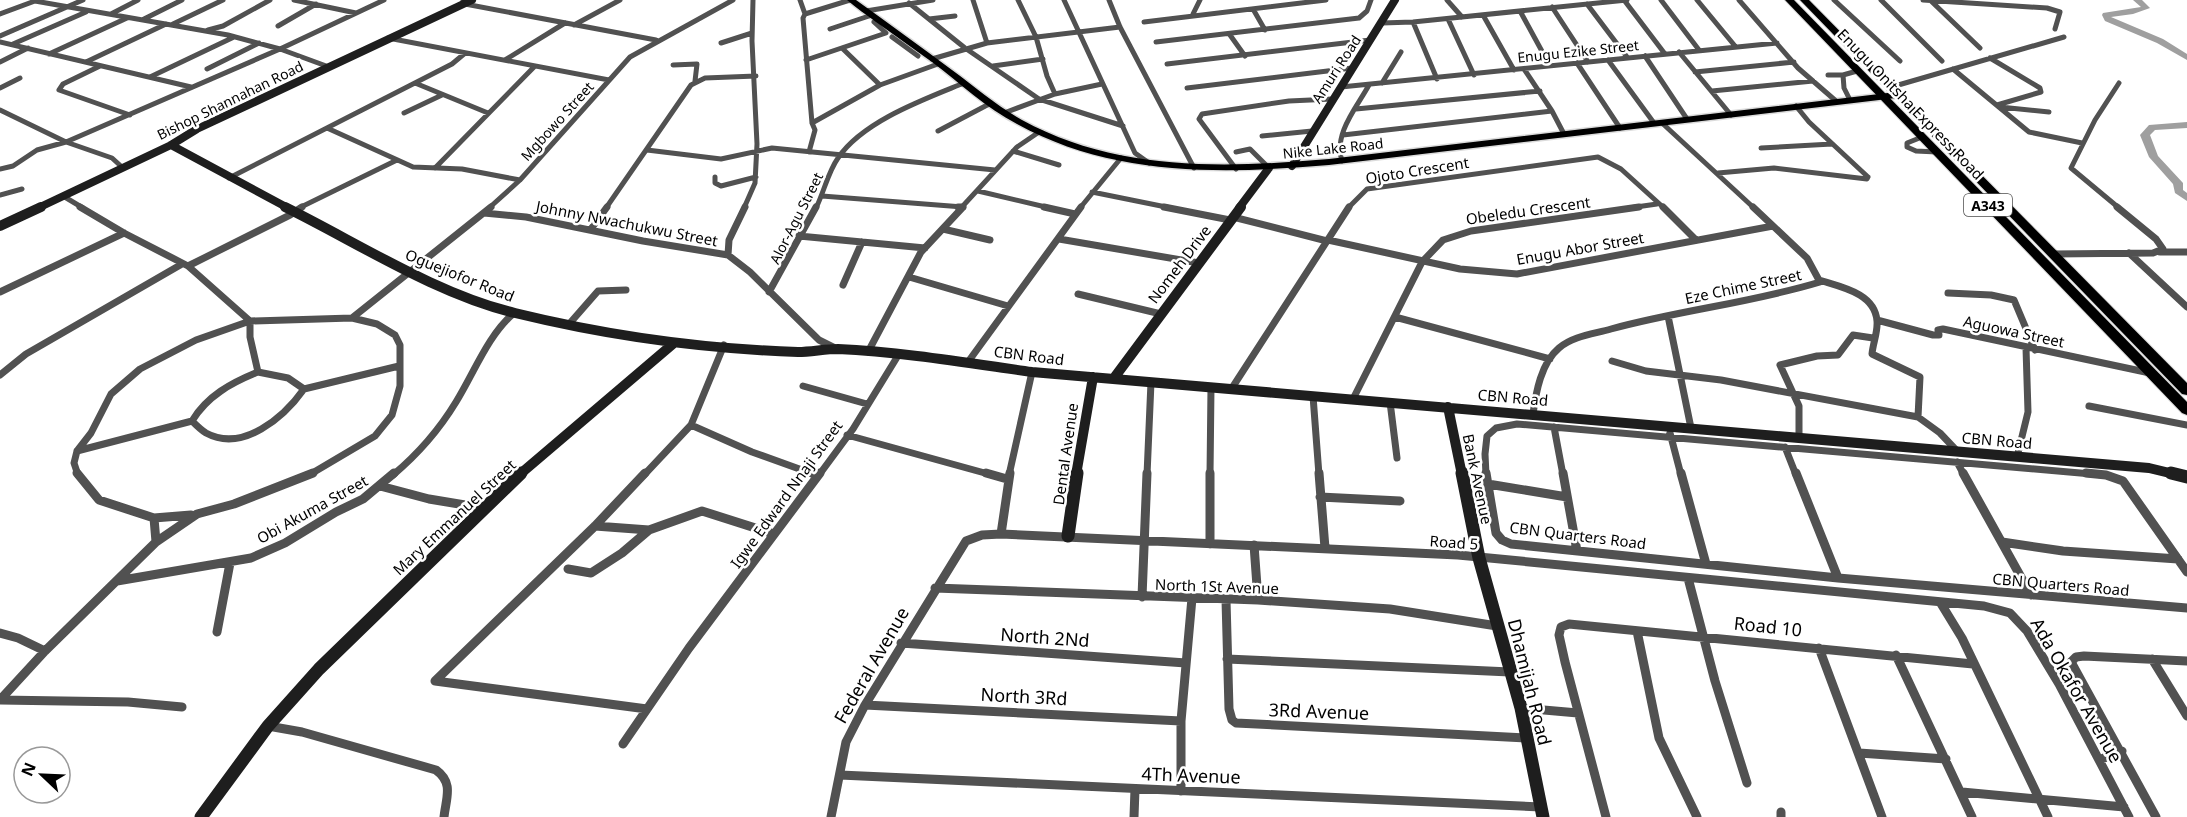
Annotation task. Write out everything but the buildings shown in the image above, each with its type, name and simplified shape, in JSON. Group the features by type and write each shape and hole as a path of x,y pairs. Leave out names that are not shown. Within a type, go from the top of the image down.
{"highway":[{"name":"Enugu Onitsha Express Road","path":"1789,0 1877,94 2053,254 2187,391"},
{"name":"Enugu Onitsha Express Road","path":"1804,0 1877,94 1894,108 2187,410"}],"main road":[{"name":"Nike Lake Road","path":"850,0 893,35 935,61 1004,113 1039,132 1079,147 1121,158 1194,168 1272,168 1298,160 1313,164 1342,161 1731,115 1850,100 1877,94"},
{"name":"Amuri Road","path":"1298,160 1312,131 1395,0"},
{"name":"Bishop Shannahan Road","path":"0,226 466,1"},
{"name":"Oguejiofor Road","path":"171,145 408,273 514,313 674,343 800,352 836,349"},
{"name":"Nomeh Drive","path":"1114,378 1231,218 1272,168"},
{"name":"Mary Emmanuel Street","path":"201,817 268,726 319,669 483,508 674,343"},
{"name":"CBN Road","path":"836,349 968,362 1032,372 1691,428 1957,457 2017,457 2149,468 2187,477"},
{"name":"Dental Avenue","path":"1068,536 1082,433 1093,377"},
{"name":"Bank Avenue","path":"1448,407 1479,558"},
{"name":"Dhamijah Road","path":"1479,558 1521,708 1542,812"}],"street":[{"path":"0,36 83,0"},
{"path":"110,14 138,0"},
{"path":"143,19 182,0"},
{"path":"86,62 223,0"},
{"path":"204,30 224,26 270,0"},
{"path":"294,0 356,13"},
{"path":"0,170 13,166 37,150 66,142 130,115 384,0"},
{"path":"574,25 620,0"},
{"name":"Mgbowo Street","path":"352,318 484,213 520,180 630,57 732,0"},
{"path":"728,255 726,245 752,196 756,177 758,152 756,76 752,33 753,0"},
{"path":"800,0 805,14 803,18 806,60 814,130 809,152"},
{"path":"805,14 850,0"},
{"path":"830,29 909,3 933,0"},
{"path":"973,0 987,43"},
{"path":"1018,0 1036,37 1047,76 1055,94"},
{"path":"1064,0 1135,153 1149,163"},
{"path":"1108,0 1194,168"},
{"path":"1193,14 1200,0"},
{"path":"1246,0 1246,9"},
{"path":"1144,22 1193,14 1326,0"},
{"path":"1156,42 1359,18 1366,11 1371,0"},
{"path":"1448,0 1462,17"},
{"path":"1564,0 1568,6"},
{"path":"1382,23 1448,19 1625,0 1665,54"},
{"path":"1661,0 1699,50"},
{"path":"1696,0 1735,46"},
{"path":"1739,0 1794,62 1836,101"},
{"path":"1834,0 1900,61"},
{"path":"1881,0 1942,61"},
{"path":"1923,0 2047,8 2060,12 2055,29"},
{"path":"1930,0 1980,48"},
{"path":"0,14 36,1 204,30 260,43 329,67"},
{"path":"466,1 657,41"},
{"path":"909,3 965,48 1039,99 1123,126"},
{"path":"278,26 316,4"},
{"path":"1587,4 1627,57"},
{"path":"1552,7 1588,62"},
{"path":"1253,9 1265,30"},
{"path":"13,44 87,11"},
{"path":"1520,11 1550,66"},
{"path":"1483,15 1514,70"},
{"path":"872,16 874,22 918,56"},
{"path":"929,20 955,16"},
{"path":"49,54 129,17"},
{"path":"1448,19 1474,75"},
{"path":"1413,22 1437,79"},
{"path":"505,60 565,23"},
{"path":"812,123 880,85 965,48 987,43 1120,27"},
{"path":"721,43 752,33"},
{"path":"806,60 893,35"},
{"path":"1230,35 1245,56"},
{"path":"150,77 234,37"},
{"path":"1877,94 2064,37"},
{"path":"388,38 609,80"},
{"path":"1167,64 1370,40"},
{"path":"0,42 191,87"},
{"path":"207,69 260,43"},
{"name":"Enugu Ezike Street","path":"1341,87 1777,43"},
{"path":"0,62 28,48"},
{"path":"843,49 880,85"},
{"path":"1382,83 1401,52"},
{"path":"1679,52 1731,115"},
{"path":"229,178 452,64 464,54"},
{"path":"1645,56 1687,119"},
{"path":"1990,58 2040,88 2041,92 1998,106"},
{"path":"993,66 1043,59"},
{"name":"Eze Chime Street","path":"1533,414 1537,387 1550,359 1560,347 1578,337 1760,298 1822,281 1804,257 1718,172 1658,123 1608,60"},
{"path":"1695,72 1794,62"},
{"path":"1577,63 1620,128"},
{"path":"591,229 695,81 697,64 672,65"},
{"path":"100,66 63,84 59,90 130,115"},
{"path":"435,168 534,67"},
{"path":"1187,88 1352,68"},
{"path":"1524,69 1540,91 1564,134"},
{"path":"1953,69 2029,132 2082,143"},
{"path":"1828,75 1843,75 1857,71"},
{"path":"1843,75 1844,88 1850,100"},
{"path":"695,81 705,78 756,76"},
{"path":"0,88 20,78"},
{"path":"1712,91 1813,81"},
{"path":"415,83 488,113"},
{"path":"2119,83 2071,165 2073,171 2156,239 2163,248 2158,252"},
{"name":"Alor-Agu Street","path":"769,292 822,196 840,156 869,128 931,96 964,84"},
{"path":"1004,113 1055,94 1102,84"},
{"path":"1342,161 1339,156 1339,142 1369,85"},
{"path":"1356,109 1540,91"},
{"path":"404,113 442,95"},
{"path":"1236,169 1199,119 1202,114 1289,101 1332,99"},
{"path":"938,131 991,103"},
{"path":"1718,172 1762,168 1868,179 1796,106"},
{"path":"1998,106 2049,112"},
{"path":"0,110 66,142 112,158 123,168"},
{"path":"1343,135 1552,111"},
{"path":"327,128 413,167 474,171 520,180"},
{"path":"1262,136 1312,131"},
{"path":"868,352 925,248 1013,151 1039,132"},
{"path":"1922,137 1907,142 1907,147 1916,151 1937,152"},
{"path":"1761,148 1832,144"},
{"path":"646,150 715,159 772,148 995,170"},
{"path":"1236,152 1250,149 1272,168"},
{"path":"1013,151 1059,165"},
{"name":"Ojoto Crescent","path":"1232,388 1354,200 1367,189 1593,157 1603,158 1612,162 1696,240"},
{"path":"968,362 1075,214 1121,158"},
{"path":"0,375 26,354 184,265 290,215 294,210 397,160"},
{"path":"715,177 715,183 721,186 756,177"},
{"path":"0,195 22,189"},
{"path":"978,191 1075,214"},
{"name":"Enugu Abor Street","path":"1092,192 1231,218 1422,262 1478,272 1519,274 1773,226"},
{"path":"65,196 184,265 250,321 250,337 258,372"},
{"path":"822,196 963,207"},
{"name":"Obeledu Crescent","path":"1353,399 1422,262 1439,243 1462,233 1657,204"},
{"name":"Johnny Nwachukwu Street","path":"484,213 526,217 643,241 728,255 750,272 819,340 836,349"},
{"path":"943,229 990,240"},
{"path":"0,292 124,232"},
{"path":"799,236 925,248"},
{"path":"1059,239 1199,263"},
{"path":"843,285 862,242"},
{"path":"2053,254 2187,252"},
{"path":"2129,253 2187,307"},
{"path":"909,277 1008,306"},
{"path":"1822,281 1871,301 1877,320 1872,354 1920,377 1918,417"},
{"path":"570,323 598,291 626,290"},
{"path":"1948,293 1991,295 2014,300 2030,349 2028,412 2017,457"},
{"path":"1078,294 1161,314"},
{"path":"2174,295 2187,294"},
{"path":"380,486 434,435 455,404 502,323 514,313"},
{"path":"1668,316 1691,428"},
{"path":"1395,317 1550,359"},
{"path":"352,318 377,324 395,335 400,345 400,386 392,415 387,424 375,436 316,471 245,500 196,514 175,518 154,518 99,500 78,473 74,463 76,451 91,433 111,394 140,369 196,340 250,321 352,318"},
{"name":"Aguowa Street","path":"1877,320 1933,335 1939,335 1938,330 1943,329 2152,374"},
{"path":"1799,438 1800,409 1779,365 1817,356 1838,355 1853,335 1873,338"},
{"path":"647,710 435,681 595,526 691,424 724,345"},
{"name":"Igwe Edward Nnaji Street","path":"623,744 689,648 847,435 899,354"},
{"path":"1612,361 1646,371 1918,417 1940,433 1957,457 2031,596"},
{"path":"192,421 196,426 219,437 234,438 254,433 269,427 284,416 297,402 304,389 399,366"},
{"path":"76,451 192,421 206,401 258,372 288,378 304,389"},
{"path":"1001,534 1007,479 1032,372"},
{"path":"1142,597 1151,382"},
{"path":"803,386 867,404"},
{"path":"1210,544 1211,387"},
{"path":"1313,396 1324,548"},
{"path":"1390,402 1397,458"},
{"path":"2089,406 2187,424"},
{"path":"691,424 752,452 817,475"},
{"name":"CBN Quarters Road","path":"2187,572 2123,481 2106,475 1957,457 1785,447 1554,427 1505,425 1488,435 1484,451 1496,531 1502,540 1511,544 1838,578 2187,608"},
{"path":"1668,426 1683,488 1706,564"},
{"path":"1554,427 1577,551"},
{"path":"847,435 1007,479"},
{"path":"1785,447 1838,578"},
{"path":"1488,484 1567,497"},
{"name":"Obi Akuma Street","path":"117,581 251,558 285,543 363,499 380,486 429,499 483,508"},
{"path":"1320,497 1400,501"},
{"path":"567,569 591,573 622,553 649,530 702,511 774,534"},
{"path":"0,700 45,651 156,542 196,514"},
{"path":"154,518 156,542"},
{"path":"595,526 649,530"},
{"name":"Road 5","path":"966,541 982,535 1001,534 1324,548 1479,558 1940,602"},
{"name":"Federal Avenue","path":"831,817 846,742 901,644 966,541"},
{"path":"2002,542 2063,551 2178,559"},
{"path":"1254,545 1258,600"},
{"path":"217,632 230,563"},
{"path":"1688,578 1702,636 1747,783"},
{"name":"North 1St Avenue","path":"935,588 1258,600 1390,609 1497,626"},
{"path":"1181,791 1181,721 1192,598"},
{"name":"3Rd Avenue","path":"1226,600 1229,709 1232,720 1236,723 1527,738"},
{"path":"1940,602 1949,613 2048,817"},
{"name":"Ada Okafor Avenue","path":"1940,602 1984,606 2010,613 2018,620 2059,684 2126,812"},
{"name":"Road 10","path":"1578,713 1559,635 1561,627 1569,624 1973,664"},
{"path":"1637,630 1659,738 1697,817"},
{"path":"0,633 18,638 45,651"},
{"name":"North 2Nd","path":"901,644 1186,663"},
{"path":"1820,648 1882,817"},
{"path":"1896,655 1972,817"},
{"path":"2156,817 2122,751 2072,666 2071,659 2084,656 2187,661"},
{"path":"1227,659 1510,672"},
{"path":"2152,659 2187,716"},
{"path":"0,700 128,702 182,707"},
{"name":"North 3Rd","path":"865,705 1181,721"},
{"path":"1521,708 1578,713 1606,817"},
{"path":"268,726 302,732 436,770 450,783 444,817"},
{"path":"2099,760 2122,751"},
{"path":"1859,753 1946,759"},
{"name":"4Th Avenue","path":"840,775 1181,791 1542,812"},
{"path":"1134,817 1135,789"},
{"path":"1962,792 2040,798 2126,812"}],"waterway":[{"path":"2137,0 2146,8 2106,15 2108,19 2160,41 2187,58"},
{"path":"2187,125 2152,127 2145,135 2154,157 2178,183 2178,191 2187,198"}]}
